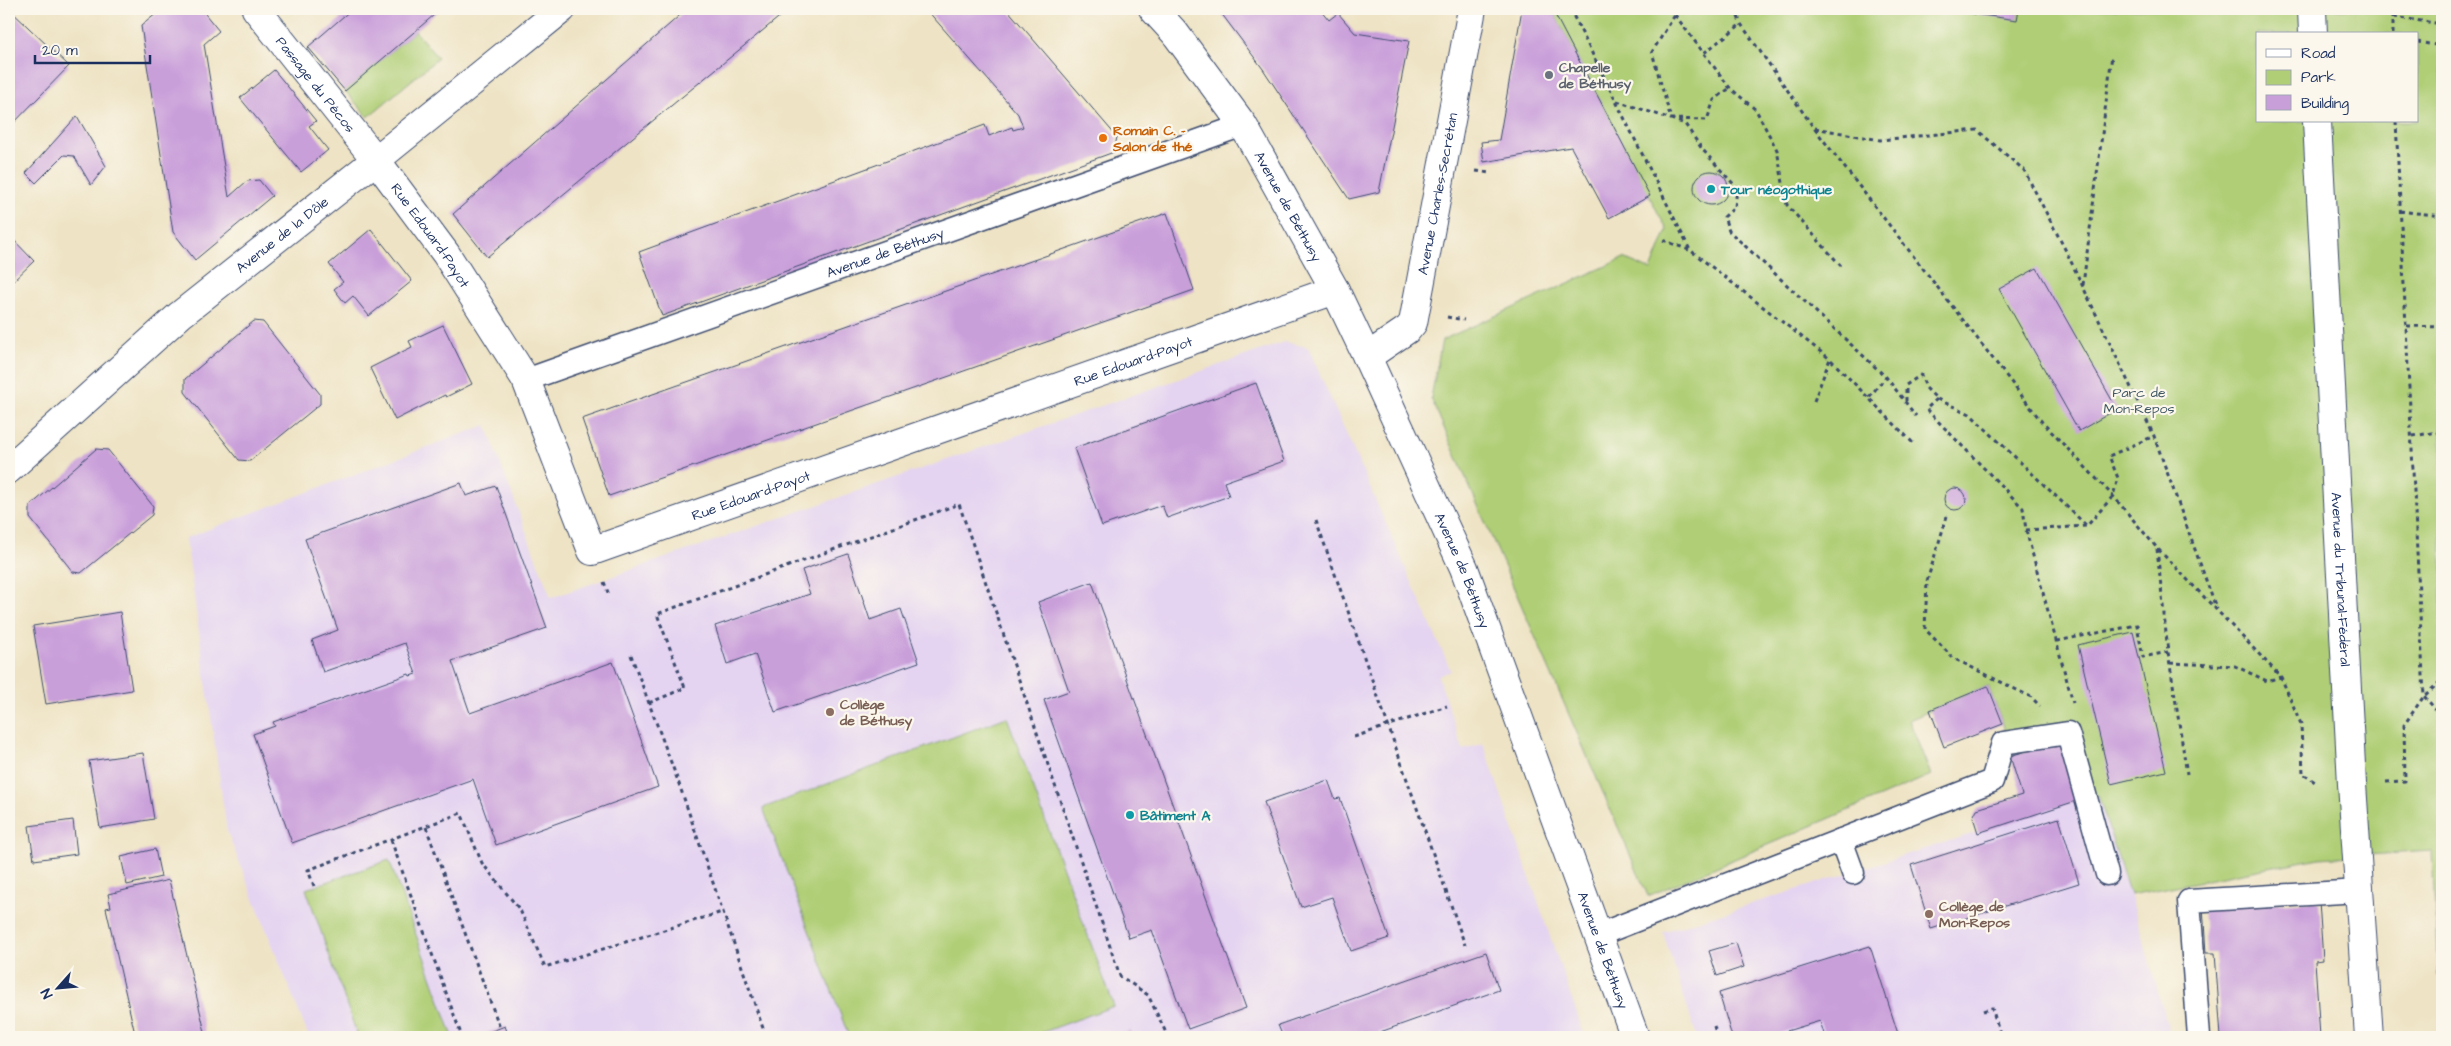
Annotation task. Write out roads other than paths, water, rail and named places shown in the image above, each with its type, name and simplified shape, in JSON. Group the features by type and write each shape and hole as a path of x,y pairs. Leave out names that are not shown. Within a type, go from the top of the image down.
{"street":[{"name":"Passage du Pécos","path":"256,9 376,160"},
{"name":"Avenue de la Dôle","path":"9,469 180,315 376,160 562,9"},
{"name":"Avenue de Béthusy","path":"1153,9 1175,33 1243,125 1335,290 1367,357 1464,568 1634,1037"},
{"name":"Avenue Charles-Secrétan","path":"1367,357 1408,329 1413,323 1472,9"},
{"path":"2312,9 2313,32"},
{"name":"Avenue du Tribunal-Fédéral","path":"2317,122 2359,891 2369,1037"},
{"name":"Rue Edouard-Payot","path":"376,160 446,254 526,380 592,551 1335,290"}],"lane":[{"name":"Avenue de Béthusy","path":"526,380 1243,125"},
{"path":"1598,935 1992,781 2004,743 2068,733 2107,874"},
{"path":"1841,840 1853,873"},
{"path":"2199,1037 2189,900 2359,891"}],"place":[{"name":"Chapelle de Béthusy","path":"1549,75"},
{"name":"Romain C. - Salon de thé","path":"1103,138"},
{"name":"Tour néogothique","path":"1711,189"},
{"name":"Collège de Béthusy","path":"830,712"},
{"name":"Bâtiment A","path":"1130,815"},
{"name":"Collège de Mon-Repos","path":"1929,914"}],"park label":[{"name":"Parc de Mon-Repos","path":"2139,400"}]}
